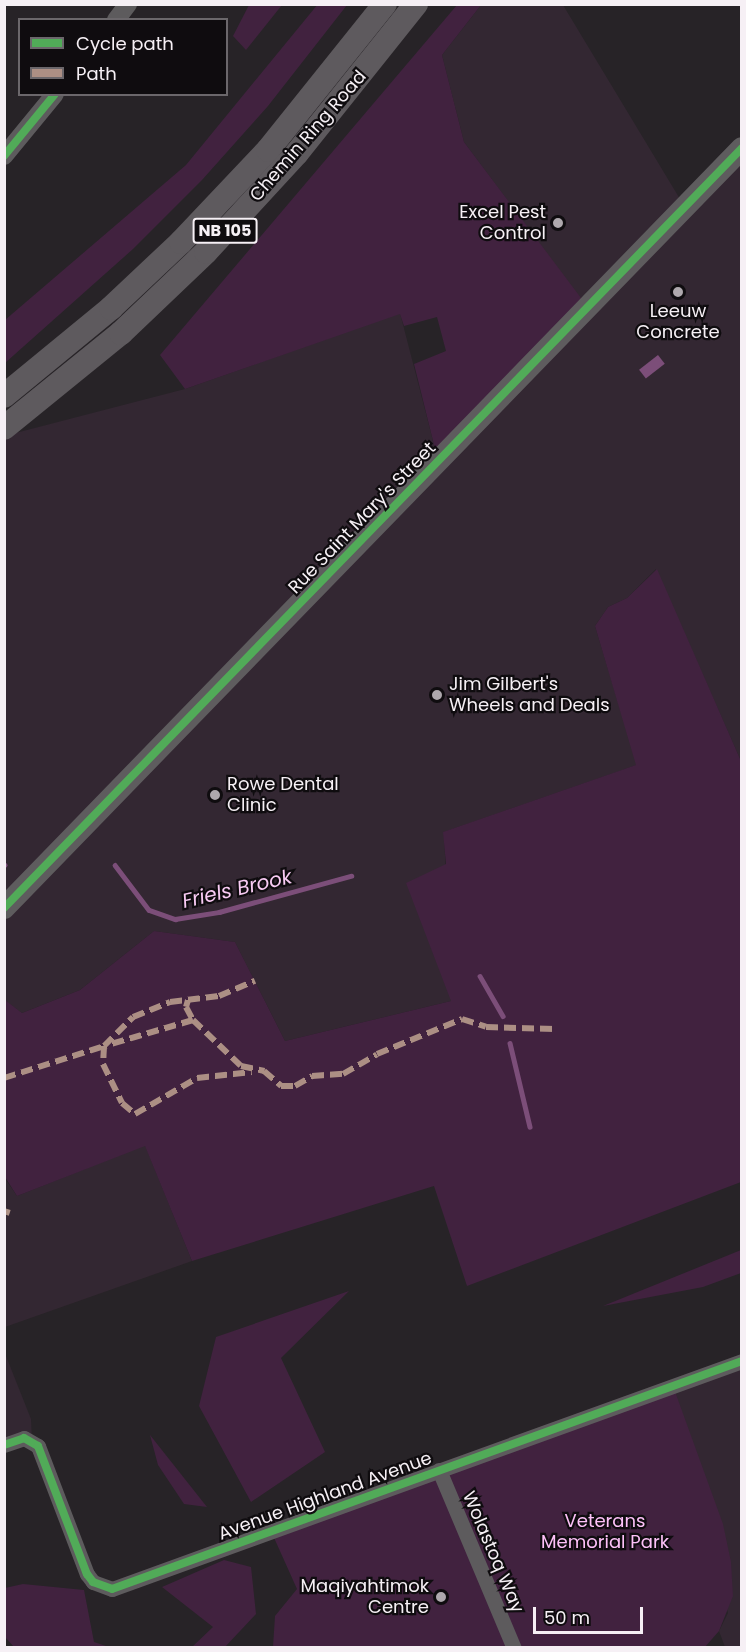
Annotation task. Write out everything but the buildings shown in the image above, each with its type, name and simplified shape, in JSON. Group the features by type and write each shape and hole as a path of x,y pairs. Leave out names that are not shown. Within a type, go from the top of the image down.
{"highway":[{"name":"Chemin Ring Road","path":"4,396 111,308 181,242 268,150 384,4"},
{"name":"Chemin Ring Road","path":"4,428 121,333 206,252 297,153 416,4"}],"main road":[{"name":"Rue Saint Mary's Street","path":"4,908 741,148"}],"street":[{"path":"118,18 128,4"},
{"path":"4,156 53,96"},
{"name":"Avenue Highland Avenue","path":"4,1444 24,1438 38,1446 87,1574 93,1582 112,1589 741,1361"},
{"name":"Wolastoq Way","path":"439,1470 514,1647"}],"shaded area":[{"path":"481,5 563,5 683,204 741,146 741,761 656,569 627,598 608,607 595,626 637,765 444,832 451,1001 285,1041 235,942 154,931 80,990 22,1013 4,1000 4,436 185,389 400,313 438,460 586,306 464,142 442,55"},
{"path":"658,355 665,364 646,378 639,370"},
{"path":"145,1145 192,1261 5,1327 4,1177 17,1196"},
{"path":"4,1351 31,1419 32,1441 5,1445"},
{"path":"741,1361 741,1647 725,1647 719,1631 728,1613 673,1386"}],"green space":[{"path":"318,4 347,5 268,106 202,180 133,249 5,363 5,320 186,165"},
{"path":"249,5 282,5 246,50 233,36"},
{"path":"457,5 481,5 442,55 464,142 587,306 438,461 414,364 446,351 437,317 404,326 400,314 185,389 160,355"},
{"path":"657,569 741,761 741,1182 467,1286 434,1186 192,1261 145,1146 17,1196 5,1177 5,1000 22,1013 80,990 154,931 235,942 285,1041 451,1001 406,883 446,864 443,832 636,765 595,626 608,607 627,598"},
{"path":"741,1250 741,1273 703,1287 603,1306"},
{"path":"349,1291 281,1358 325,1452 251,1502 199,1406 216,1337"},
{"name":"Veterans Memorial Park","path":"673,1386 723,1524 731,1562 733,1596 719,1631 705,1647 273,1647 275,1616 297,1589 271,1531"},
{"path":"150,1435 207,1507 184,1504 158,1465"},
{"path":"224,1560 251,1567 256,1614 225,1647 192,1647 213,1627 162,1587"},
{"path":"23,1584 84,1590 94,1642 109,1647 14,1647 5,1637 5,1588"}],"waterway":[{"name":"Friels Brook","path":"115,865 149,910 175,919 219,912 351,876"},
{"name":"Friels Brook","path":"480,976 503,1016"},
{"name":"Friels Brook","path":"510,1043 530,1127"}],"marked path":[{"path":"4,1078 104,1046 133,1017 170,1002 219,996 255,981"},
{"path":"188,1000 186,1007 193,1020 241,1066 264,1071 281,1086 295,1086 312,1076 343,1074 377,1054 462,1019 486,1027 555,1029"},
{"path":"193,1020 104,1046 103,1064 122,1103 135,1114 197,1078 252,1072"},
{"path":"4,1211 10,1213"}],"cycle path":[{"path":"4,156 53,96"},
{"path":"4,908 742,148"},
{"path":"4,1445 24,1438 38,1446 87,1574 93,1582 112,1589 742,1361"}],"place":[{"name":"Excel Pest Control","path":"558,223"},
{"name":"Leeuw Concrete","path":"678,292"},
{"name":"Jim Gilbert's Wheels and Deals","path":"437,695"},
{"name":"Rowe Dental Clinic","path":"215,795"},
{"name":"Maqiyahtimok Centre","path":"441,1597"}]}
